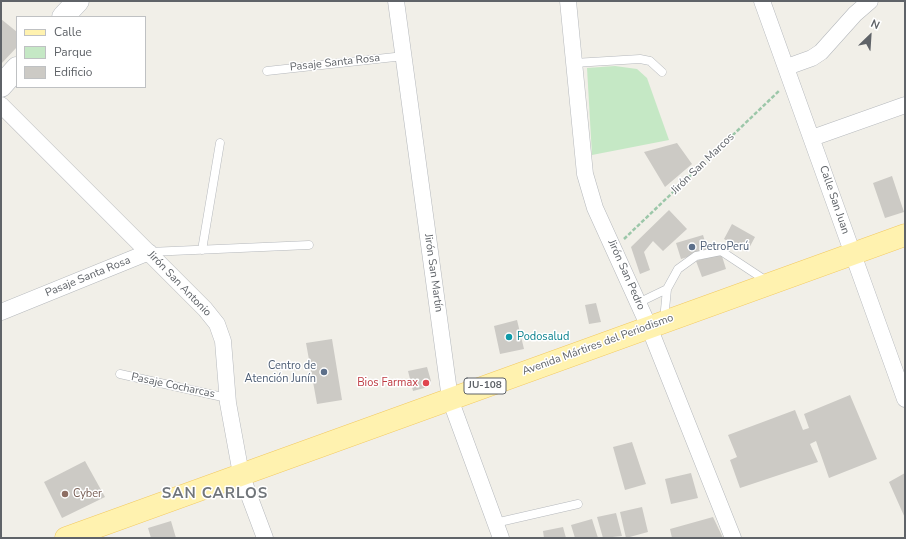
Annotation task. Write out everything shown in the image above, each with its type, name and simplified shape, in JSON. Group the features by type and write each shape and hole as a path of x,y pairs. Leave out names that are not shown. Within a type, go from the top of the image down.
{"main road":[{"path":"64,16 78,1"},
{"path":"1,86 16,69"},
{"name":"Avenida Mártires del Periodismo","path":"66,538 905,235"}],"street":[{"name":"Jirón San Martín","path":"396,1 450,399 501,538"},
{"name":"Jirón San Pedro","path":"568,1 585,174 596,208 638,303 656,324 733,538"},
{"name":"Calle San Juan","path":"762,1 853,254 900,372 905,399"},
{"path":"789,73 821,52 855,14 870,1"},
{"name":"Jirón San Antonio","path":"1,105 205,308 217,324 223,341 227,398 241,474 264,538"},
{"path":"812,138 905,105"},
{"name":"Pasaje Santa Rosa","path":"1,312 149,252"}],"lane":[{"name":"Pasaje Santa Rosa","path":"267,70 404,56"},
{"path":"574,63 640,59 650,61 662,72"},
{"path":"202,250 220,143"},
{"name":"Pasaje Santa Rosa","path":"149,252 309,245"},
{"path":"656,324 667,289 678,269 696,256 721,251 728,254 770,284"},
{"path":"638,303 667,289"},
{"name":"Pasaje Cocharcas","path":"120,374 227,398"},
{"path":"495,523 578,504"}],"path":[{"name":"Jirón San Marcos","path":"614,249 789,73"}],"green space":[{"path":"615,66 637,69 647,78 669,140 592,155 587,68"}],"building":[{"path":"1,19 16,31 16,48 1,64"},
{"path":"677,143 692,164 665,187 644,152"},
{"path":"892,176 904,212 885,218 873,183"},
{"path":"669,210 687,229 663,251 653,241 644,252 650,270 640,274 631,247"},
{"name":"PetroPerú","path":"732,224 755,237 747,252 724,239"},
{"name":"PetroPerú","path":"703,235 708,251 681,259 676,243"},
{"name":"PetroPerú","path":"721,253 726,269 702,277 696,261"},
{"path":"596,303 601,322 589,324 585,305"},
{"name":"Podosalud","path":"517,320 524,349 500,354 494,326"},
{"name":"Centro de Atención Junín","path":"332,339 342,400 317,404 306,343"},
{"path":"427,367 431,381 428,387 413,391 408,371"},
{"path":"850,395 877,459 829,478 816,441 810,444 818,462 740,488 730,460 737,457 728,435 795,410 803,430 809,428 804,414"},
{"path":"632,442 646,484 625,490 613,447"},
{"path":"85,461 105,497 62,518 44,482"},
{"path":"691,473 698,498 671,504 665,479"},
{"path":"905,473 905,518 889,482"},
{"path":"642,507 648,532 626,538 620,512"},
{"path":"616,513 622,536 603,538 597,517"},
{"path":"713,517 723,538 672,538 670,529"},
{"path":"592,519 598,538 575,538 571,525"},
{"path":"171,521 176,538 151,538 148,528"},
{"path":"563,527 566,538 544,538 543,531"}],"place":[{"name":"PetroPerú","path":"692,247"},
{"name":"Podosalud","path":"509,337"},
{"name":"Centro de Atención Junín","path":"324,372"},
{"name":"Bios Farmax","path":"426,383"},
{"name":"Cyber","path":"65,494"}],"district":[{"name":"SAN CARLOS","path":"215,494"}]}
